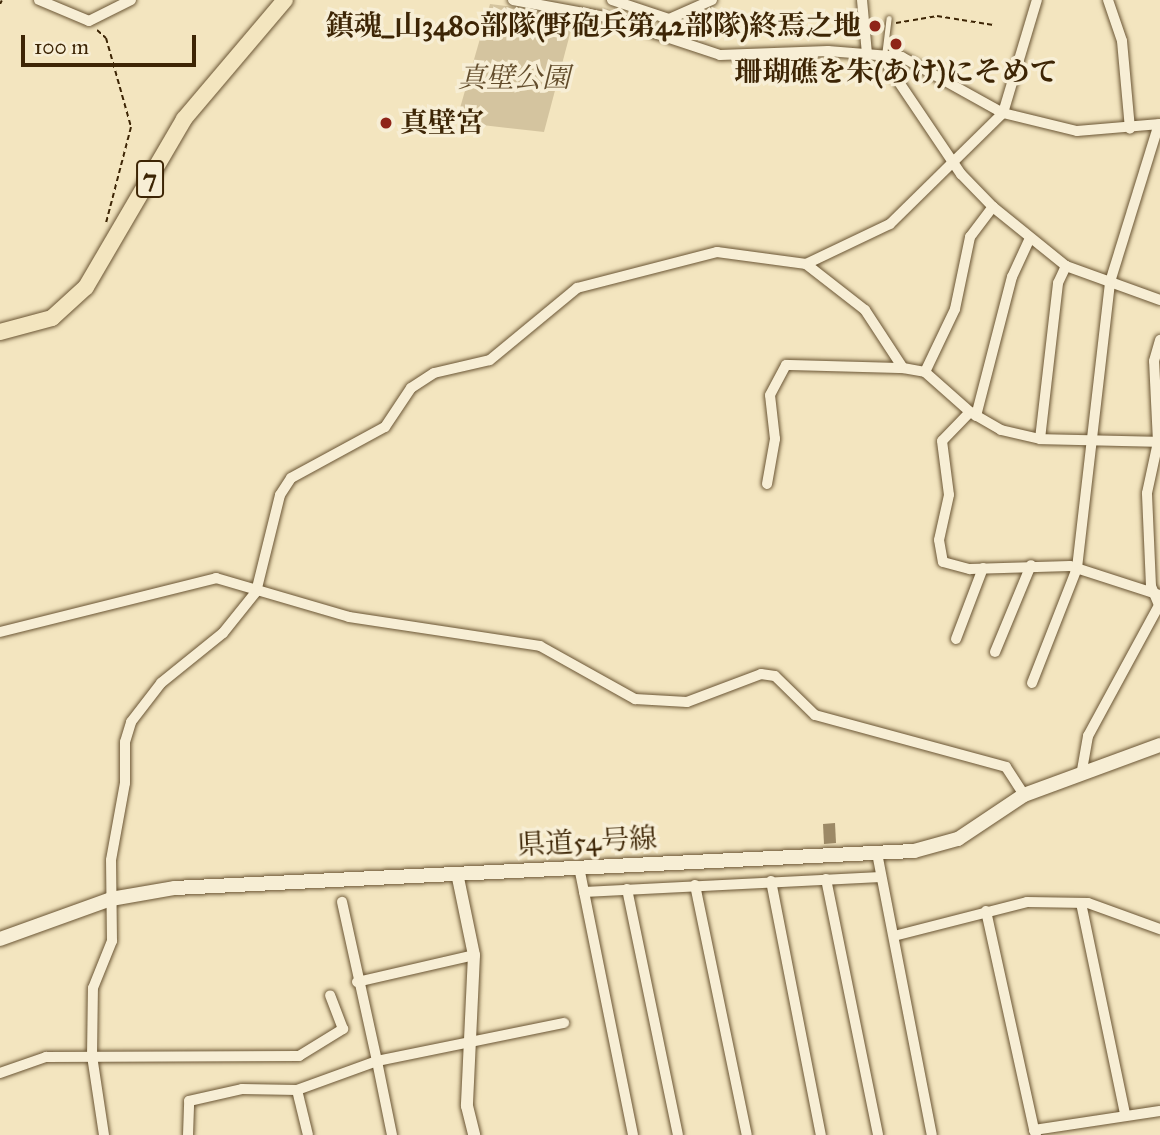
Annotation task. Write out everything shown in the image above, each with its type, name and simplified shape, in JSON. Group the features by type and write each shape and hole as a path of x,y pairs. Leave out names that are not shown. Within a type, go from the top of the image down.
{"main road":[{"name":"7","path":"0,332 52,317 86,287 184,119 285,0"},
{"name":"県道54号線","path":"0,939 111,899 222,884 877,853 958,839 1024,795 1082,770 1160,745"}],"street":[{"path":"39,0 89,21 131,0"},
{"path":"513,0 662,34 736,57 867,54 884,60 908,58 1003,113 1077,131 1130,129 1160,124 1110,282 1097,442 1077,568 1032,683"},
{"path":"612,0 669,19"},
{"path":"662,34 669,19 712,0"},
{"path":"862,0 867,54"},
{"path":"806,264 890,224 1003,113 1037,0"},
{"path":"1108,0 1122,41 1130,129"},
{"path":"884,60 954,163 993,207 1066,266 1160,300"},
{"path":"925,372 955,309 970,237 993,207"},
{"path":"1030,238 1012,276 973,414 942,441 949,495 939,540 943,562 983,568 1031,565 1077,568 1157,594"},
{"path":"104,1135 92,1056 93,988 112,942 111,860 125,783 122,754 131,722 161,683 223,633 256,592 279,495 291,478 385,427 411,388 434,373 490,360 564,297 593,282 717,252 806,264 874,320 903,368"},
{"path":"1040,439 1058,283 1066,266"},
{"path":"1082,770 1088,736 1155,615 1157,594 1147,493 1159,442 1154,361 1160,340"},
{"path":"768,484 775,439 769,395 786,365 903,368 925,372 973,414 1001,430 1040,439 1159,442"},
{"path":"995,652 1031,565"},
{"path":"956,639 983,568"},
{"path":"0,632 216,578 256,592 349,617 540,646 635,699 687,702 761,674 775,676 815,715 1006,767 1024,795"},
{"path":"877,853 932,1135"},
{"path":"579,867 633,1135"},
{"path":"457,873 474,955 467,1106 474,1135"},
{"path":"584,892 881,877"},
{"path":"826,879 878,1135"},
{"path":"771,881 821,1135"},
{"path":"695,886 747,1135"},
{"path":"627,889 678,1135"},
{"path":"342,902 357,982 392,1135"},
{"path":"894,936 1027,902 1081,903 1160,929"},
{"path":"1081,903 1125,1114"},
{"path":"986,911 1035,1132 1125,1114 1160,1111"},
{"path":"357,982 474,955"},
{"path":"0,1073 46,1057 299,1056 343,1029 330,995"},
{"path":"188,1135 189,1101 242,1089 297,1090 377,1061 564,1023"},
{"path":"297,1090 308,1135"}],"lane":[{"path":"884,60 889,20"}],"path":[{"path":"889,20 937,16 993,25"},
{"path":"89,21 106,38 131,127 103,234"}],"green space":[{"name":"真壁公園","path":"490,4 575,15 544,132 456,122"}],"building":[{"path":"835,823 836,843 824,844 823,824"}],"place":[{"name":"鎮魂_山3480部隊(野砲兵第42部隊)終焉之地","path":"875,26"},
{"name":"珊瑚礁を朱(あけ)にそめて","path":"896,44"},
{"name":"真壁宮","path":"386,123"}]}
